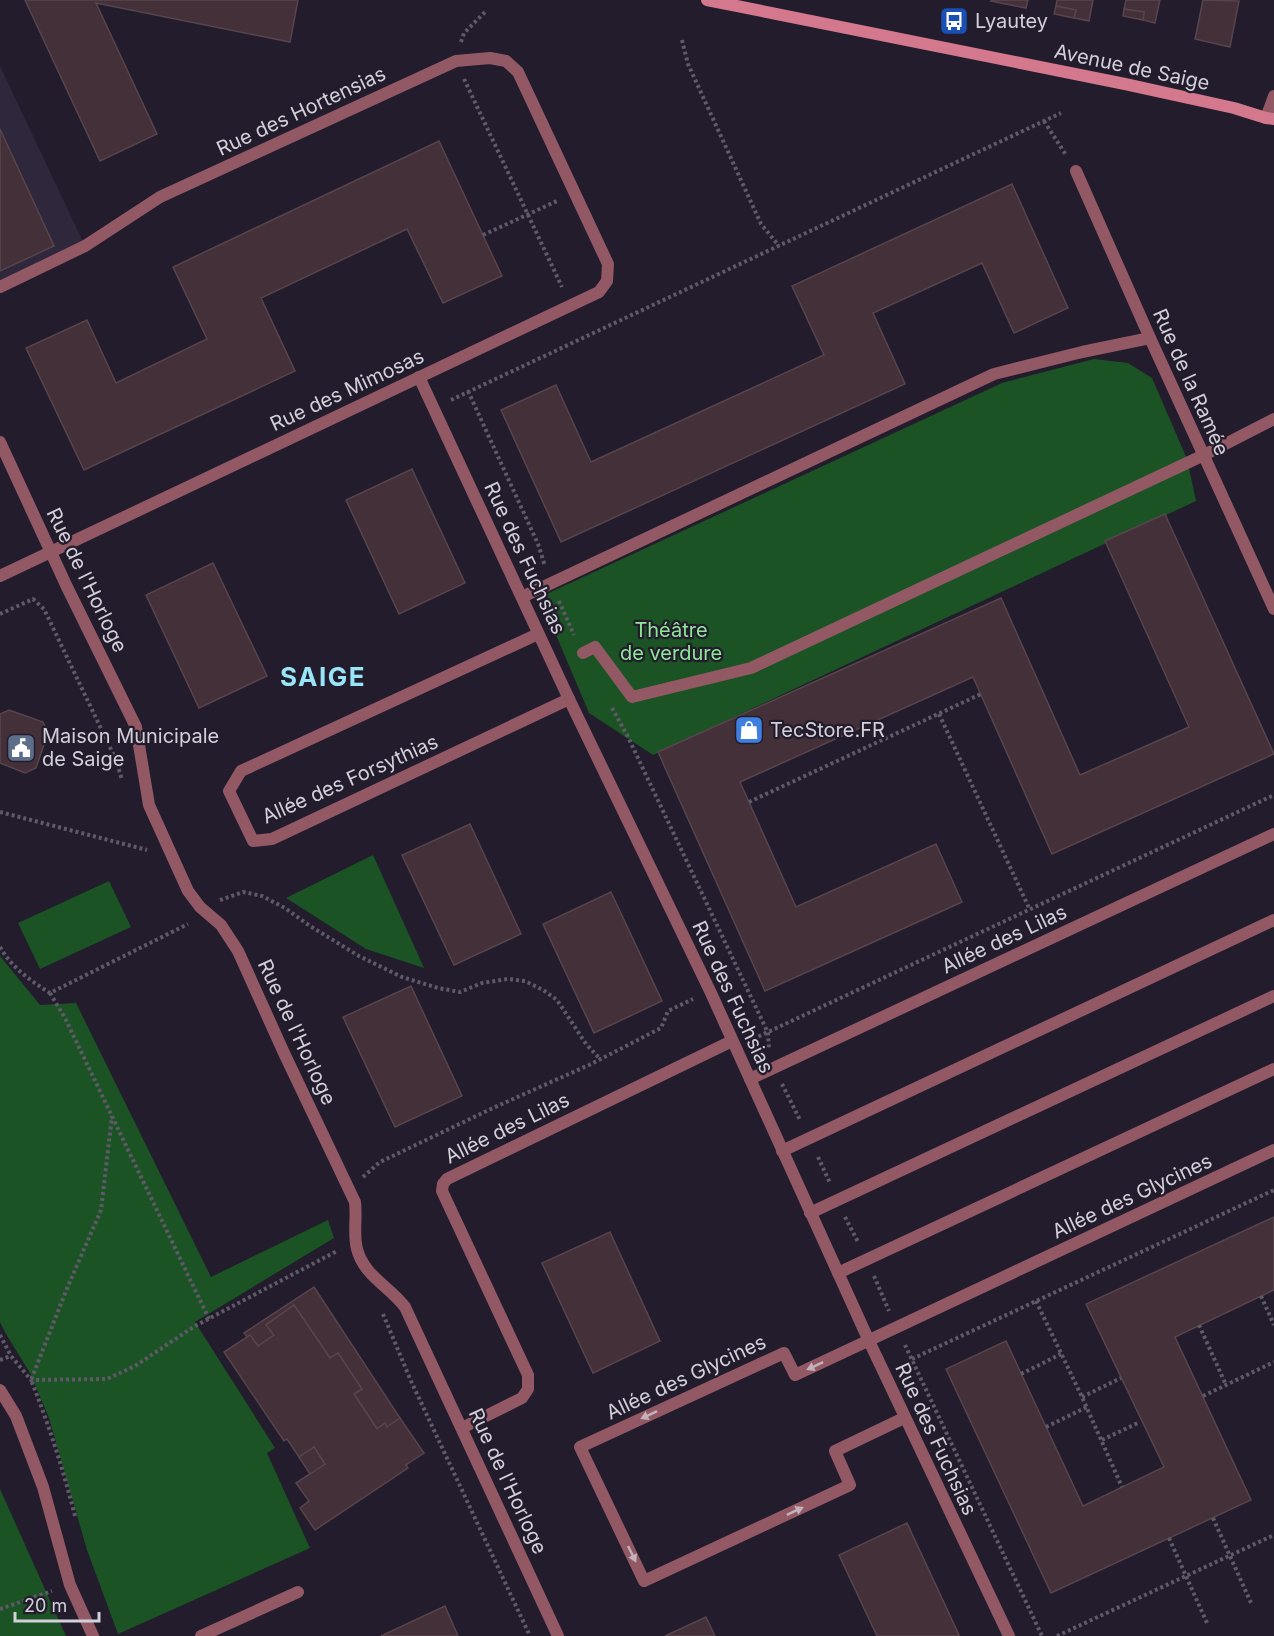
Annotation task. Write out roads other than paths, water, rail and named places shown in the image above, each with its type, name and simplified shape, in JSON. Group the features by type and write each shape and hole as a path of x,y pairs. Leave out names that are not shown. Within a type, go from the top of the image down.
{"street":[{"name":"Avenue de Saige","path":"707,0 1234,108 1271,121"},
{"name":"Rue des Hortensias","path":"0,287 85,246 160,197 456,62 490,58 506,62 518,72 568,181"},
{"path":"1271,121 1274,96"},
{"name":"Rue de la Ramée","path":"1076,171 1274,609"},
{"name":"Rue des Mimosas","path":"0,576 599,292 607,281 608,264 568,181"},
{"path":"522,597 994,374 1082,352 1150,339"},
{"name":"Rue des Fuchsias","path":"419,377 538,634 710,991 868,1341 1009,1636"},
{"path":"583,653 595,646 632,697 751,668 1274,419"},
{"name":"Rue de l'Horloge","path":"0,442 136,727 148,806 188,891 200,907 220,925 238,951 355,1202 357,1214 355,1235 364,1264 370,1274 405,1307 558,1636"},
{"name":"Allée des Forsythias","path":"538,634 241,771 230,791 253,841 272,840 569,699"},
{"name":"Allée des Lilas","path":"750,1079 1274,834"},
{"path":"782,1151 1274,920"},
{"path":"810,1214 1274,996"},
{"name":"Allée des Lilas","path":"462,1428 522,1398 528,1389 528,1375 442,1191 443,1184 447,1179 734,1044"},
{"path":"838,1273 1274,1069"},
{"name":"Allée des Glycines","path":"904,1418 834,1451 850,1485 644,1581 580,1447 784,1353 795,1375 1274,1150"},
{"path":"0,1390 16,1416 43,1488 70,1585 93,1636"},
{"path":"201,1636 298,1592"}],"place":[{"name":"Lyautey","path":"954,21"},
{"name":"TecStore.FR","path":"749,730"},
{"name":"Maison Municipale de Saige","path":"21,748"}],"district":[{"name":"SAIGE","path":"323,677"}],"park label":[{"name":"Théâtre de verdure","path":"671,642"}]}
